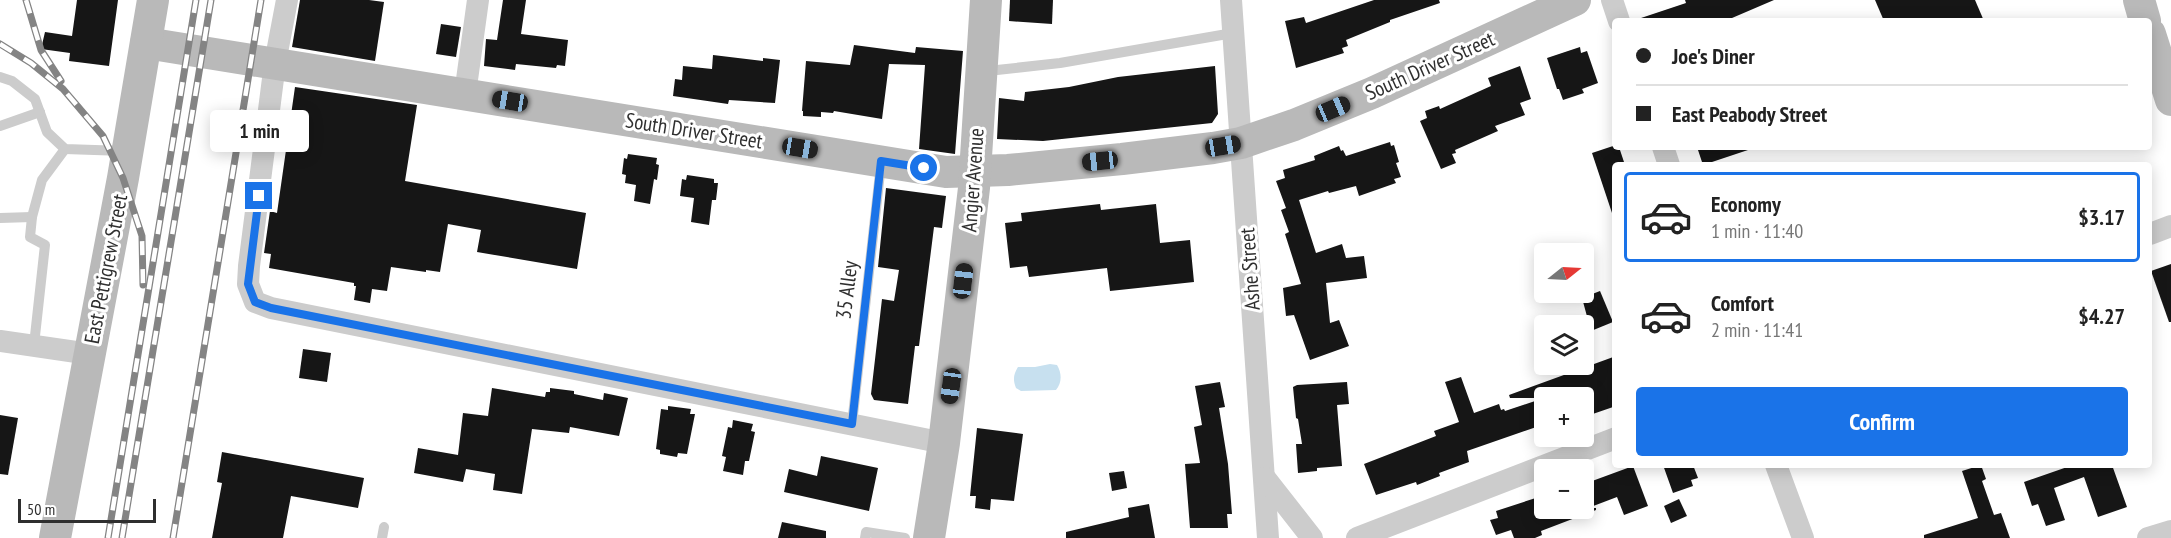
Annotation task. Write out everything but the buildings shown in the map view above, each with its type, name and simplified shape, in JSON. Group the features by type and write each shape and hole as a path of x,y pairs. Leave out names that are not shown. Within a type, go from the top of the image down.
{"street":[{"name":"East Pettigrew Street","path":"55,538 128,151 153,0"},
{"path":"287,0 276,63 249,266 248,284 255,302 271,308 944,443"},
{"path":"465,94 478,0"},
{"name":"Angier Avenue","path":"929,538 944,443 975,172 986,0"},
{"name":"Ashe Street","path":"1231,0 1268,538"},
{"name":"South Driver Street","path":"146,43 945,172 975,172 1134,158 1241,143 1294,125 1372,93 1575,0"},
{"path":"1612,0 1618,18"},
{"path":"2139,0 2144,18"},
{"path":"2152,40 2171,100"},
{"path":"2152,233 2171,226"},
{"path":"0,341 90,354"},
{"path":"1357,538 1612,440"},
{"path":"1777,468 1803,538"},
{"path":"1265,478 1312,538"},
{"path":"2148,538 2171,531"}],"lane":[{"path":"981,67 998,70 1060,63 1233,33"},
{"path":"0,77 12,81 35,99 47,132 66,149 128,151"},
{"path":"0,126 40,112"},
{"path":"34,345 45,244 30,237 32,217 42,180 66,149"},
{"name":"35 Alley","path":"852,424 881,161"},
{"path":"0,218 32,217"},
{"path":"865,538 866,532 902,538"}],"water":[{"path":"1057,365 1060,371 1061,378 1056,390 1021,391 1016,388 1014,378 1018,367"}],"railway":[{"path":"26,0 41,50 61,81"},
{"path":"108,538 196,0"},
{"path":"122,538 211,0"},
{"path":"173,538 261,0"},
{"path":"0,44 31,63 63,89 103,136 123,178 142,236 143,285"}],"route":[{"path":"259,196 248,284 255,302 271,308 852,424 881,161 924,168"}]}
